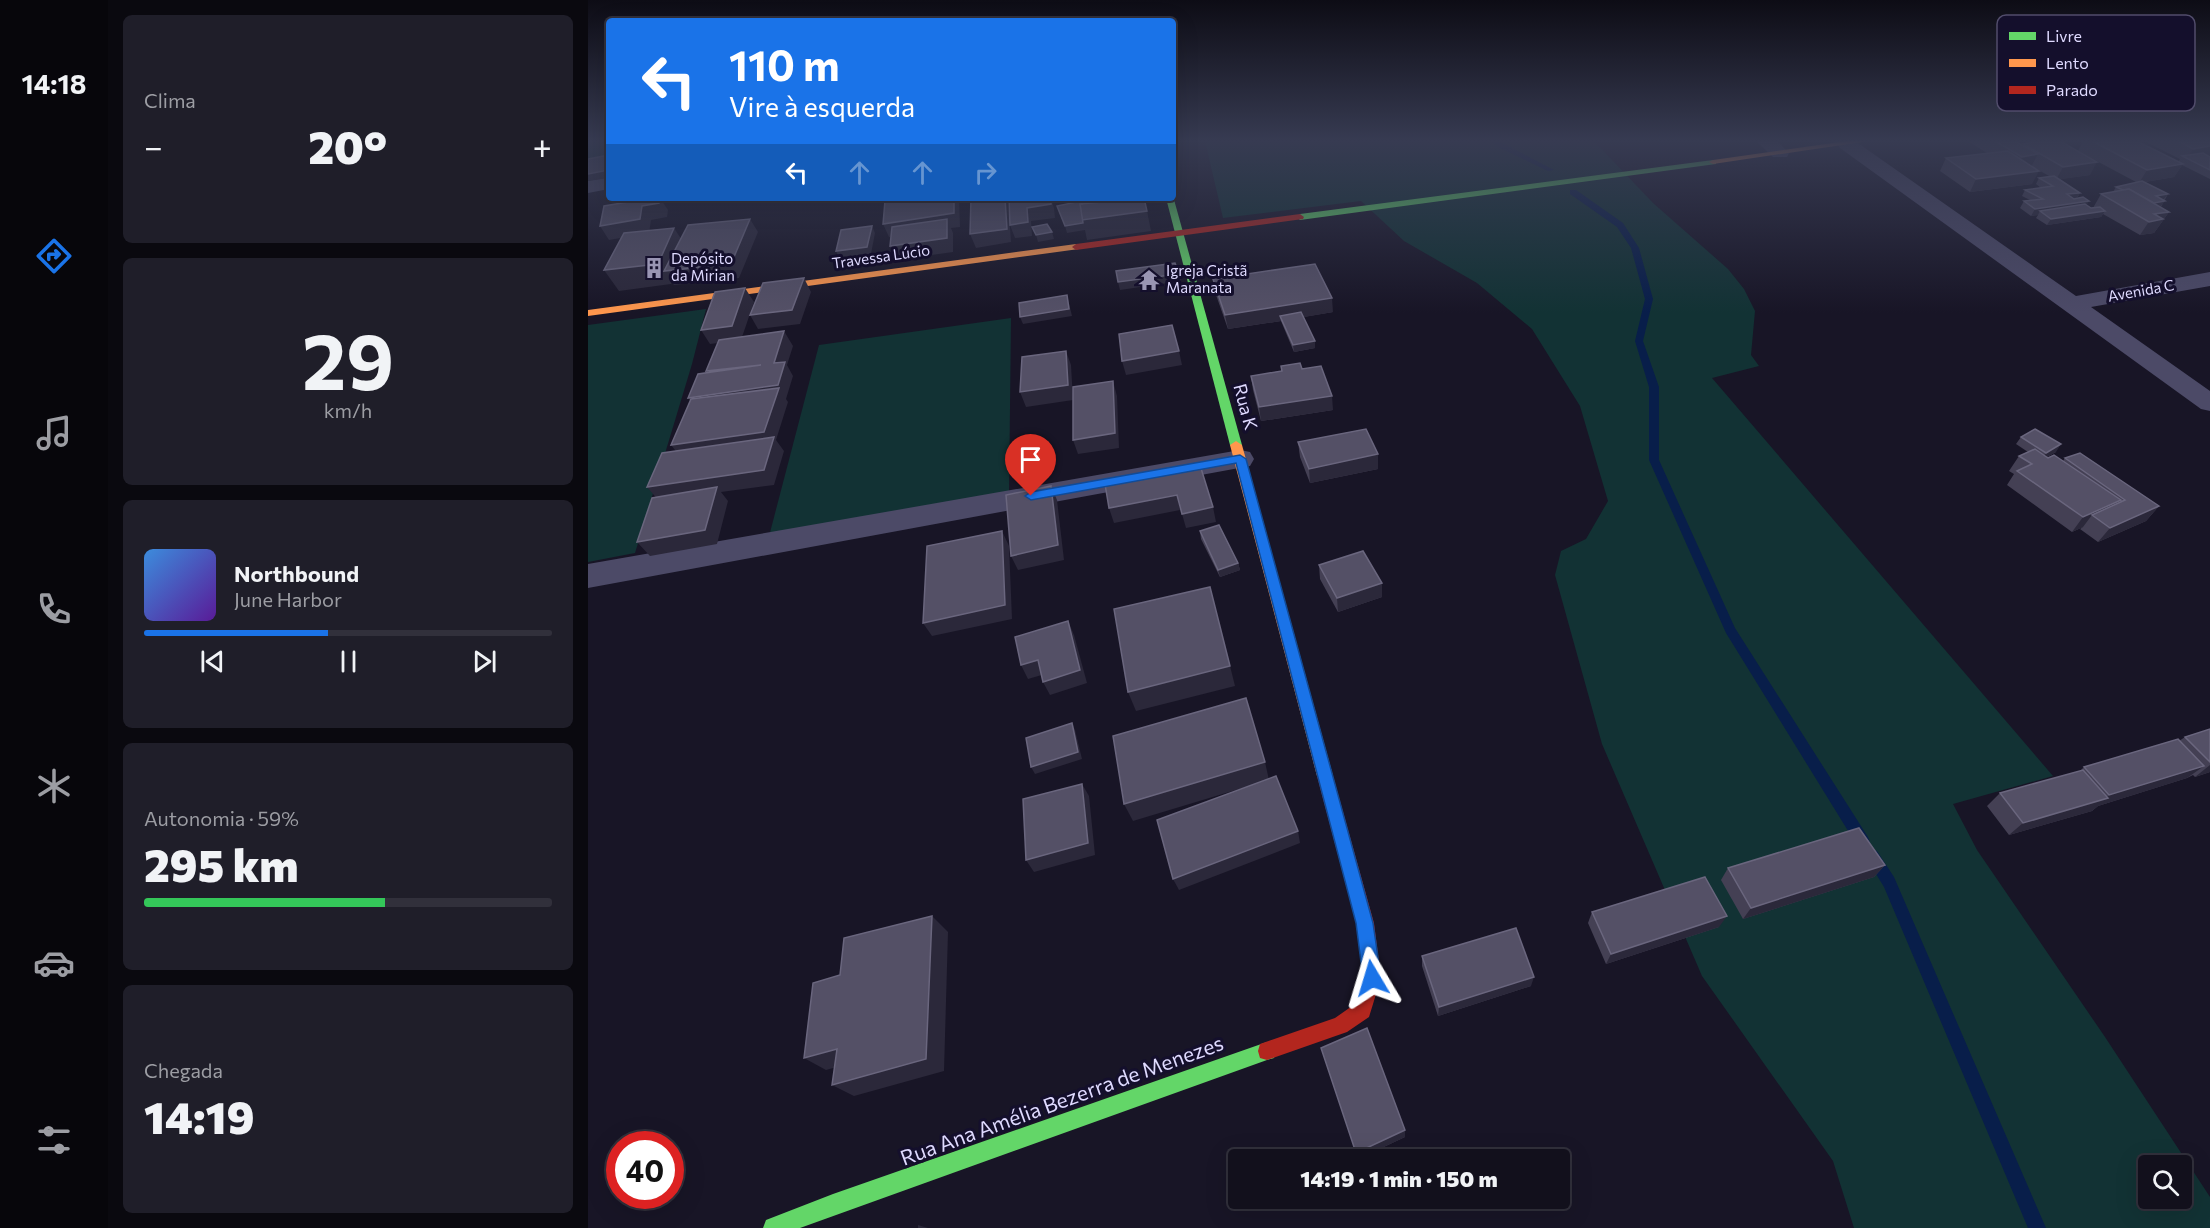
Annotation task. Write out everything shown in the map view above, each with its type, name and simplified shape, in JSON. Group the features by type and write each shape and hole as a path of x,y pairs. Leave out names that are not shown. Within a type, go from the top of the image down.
{"street":[{"name":"Travessa Lúcio","path":"588,313 1179,234 1422,198"},
{"path":"1931,198 2071,304 2210,403"},
{"name":"Rua K","path":"1171,201 1365,923 1372,978 1362,1010"},
{"name":"Avenida C","path":"2071,304 2210,279"},
{"path":"588,576 1240,459"},
{"name":"Rua Ana Amélia Bezerra de Menezes","path":"774,1228 845,1200 1340,1024 1362,1010"}],"green space":[{"path":"1218,198 1649,198 1728,269 1744,289 1755,311 1751,355 1759,366 1712,378 2053,776 1953,804 1977,850 2182,1155 2138,1155 2138,1209 2192,1209 2192,1170 2210,1197 2210,1228 1854,1228 1833,1161 1702,976 1602,744 1555,575 1561,551 1586,539 1608,501 1580,406 1532,329 1477,283 1404,241 1361,201 1223,218"},
{"path":"706,309 692,364 635,553 588,562 588,325"},
{"path":"1011,318 1009,496 767,544 819,345"}],"building":[{"path":"2085,198 2089,201 2035,209 2024,201"},
{"path":"2108,198 2145,198 2169,212 2154,214 2163,219 2149,222"},
{"path":"2146,198 2160,198 2165,201 2154,203"},
{"path":"634,201 659,201 659,203 642,206 640,219 600,226 604,206"},
{"path":"885,201 954,201 954,213 883,224"},
{"path":"971,201 1005,201 1007,229 970,234"},
{"path":"1009,201 1051,201 1051,204 1027,208 1028,222 1010,225"},
{"path":"1081,201 1083,223 1065,226 1057,206"},
{"path":"1090,201 1112,201 1084,204 1083,202"},
{"path":"1145,201 1147,211 1082,220 1080,204"},
{"path":"2085,204 2091,208 2100,207 2105,211 2051,219 2040,211"},
{"path":"750,219 731,264 664,271 688,225"},
{"path":"947,219 947,238 890,246 892,227"},
{"path":"1047,224 1052,232 1036,235 1032,227"},
{"path":"872,226 867,247 836,251 841,230"},
{"path":"674,228 658,264 604,270 624,233"},
{"path":"1175,263 1179,274 1118,282 1116,271"},
{"path":"1315,264 1332,298 1225,315 1213,279"},
{"path":"804,278 792,310 750,315 763,283"},
{"path":"745,288 732,326 701,330 715,292"},
{"path":"1067,295 1069,309 1020,317 1019,303"},
{"path":"1301,312 1315,341 1293,345 1280,316"},
{"path":"1172,325 1179,351 1122,361 1119,334"},
{"path":"784,331 774,363 785,362 778,385 688,398 698,374 761,365 706,371 719,340"},
{"path":"1066,351 1068,385 1020,392 1022,357"},
{"path":"1300,363 1302,369 1321,366 1332,396 1259,407 1251,376 1282,371 1281,366"},
{"path":"1113,381 1115,433 1073,440 1073,387"},
{"path":"779,388 764,432 671,445 691,399"},
{"path":"1366,429 1378,454 1309,469 1298,442"},
{"path":"2035,429 2061,444 2046,453 2021,437"},
{"path":"774,437 764,470 647,487 662,453"},
{"path":"2035,449 2048,458 2054,455 2121,500 2083,517 2017,471 2032,464 2019,456"},
{"path":"2080,453 2159,506 2110,528 2092,515 2125,500 2065,458"},
{"path":"1200,465 1213,507 1182,514 1177,495 1109,508 1105,484"},
{"path":"1051,486 1058,545 1011,556 1006,495"},
{"path":"717,487 705,530 637,542 652,498"},
{"path":"1219,525 1238,563 1218,570 1200,531"},
{"path":"1002,531 1005,605 923,623 927,546"},
{"path":"1363,551 1382,583 1337,598 1319,565"},
{"path":"1210,587 1230,666 1128,692 1114,609"},
{"path":"1068,621 1080,670 1043,682 1038,660 1021,665 1015,637"},
{"path":"1246,698 1265,762 1124,804 1113,736"},
{"path":"1072,723 1078,752 1031,767 1026,738"},
{"path":"2210,729 2210,762 2185,737"},
{"path":"2178,739 2204,766 2109,795 2084,767"},
{"path":"2083,770 2108,798 2023,823 2000,793"},
{"path":"1276,776 1298,831 1173,879 1157,820"},
{"path":"1082,784 1088,843 1026,860 1023,799"},
{"path":"1859,828 1885,865 1751,908 1728,868"},
{"path":"1705,877 1727,916 1611,954 1592,912"},
{"path":"932,916 926,1059 832,1085 837,1049 804,1058 813,983 840,975 844,938"},
{"path":"1516,928 1534,977 1439,1007 1422,956"},
{"path":"1367,1028 1405,1130 1365,1149 1355,1149 1321,1048"}],"waterway":[{"path":"1582,198 1620,225 1635,248 1649,299 1639,341 1654,387 1654,460 1730,630 1863,842"},
{"path":"1872,856 1889,882 2037,1228"}],"traffic: fast":[{"path":"1300,217 1440,198"},
{"path":"1171,201 1236,445"},
{"path":"774,1228 833,1204 1267,1051"}],"traffic: slow":[{"path":"588,313 1076,247"},
{"path":"1236,445 1325,776"}],"traffic: jam":[{"path":"1076,247 1300,217"},
{"path":"1267,1051 1340,1025 1362,1010 1372,978 1365,923 1325,776"}],"place":[{"name":"Depósito da Mirian","path":"654,268"},
{"name":"Igreja Cristã Maranata","path":"1149,280"}],"route":[{"path":"1031,496 1240,459 1301,693 1365,923 1372,978"}]}
